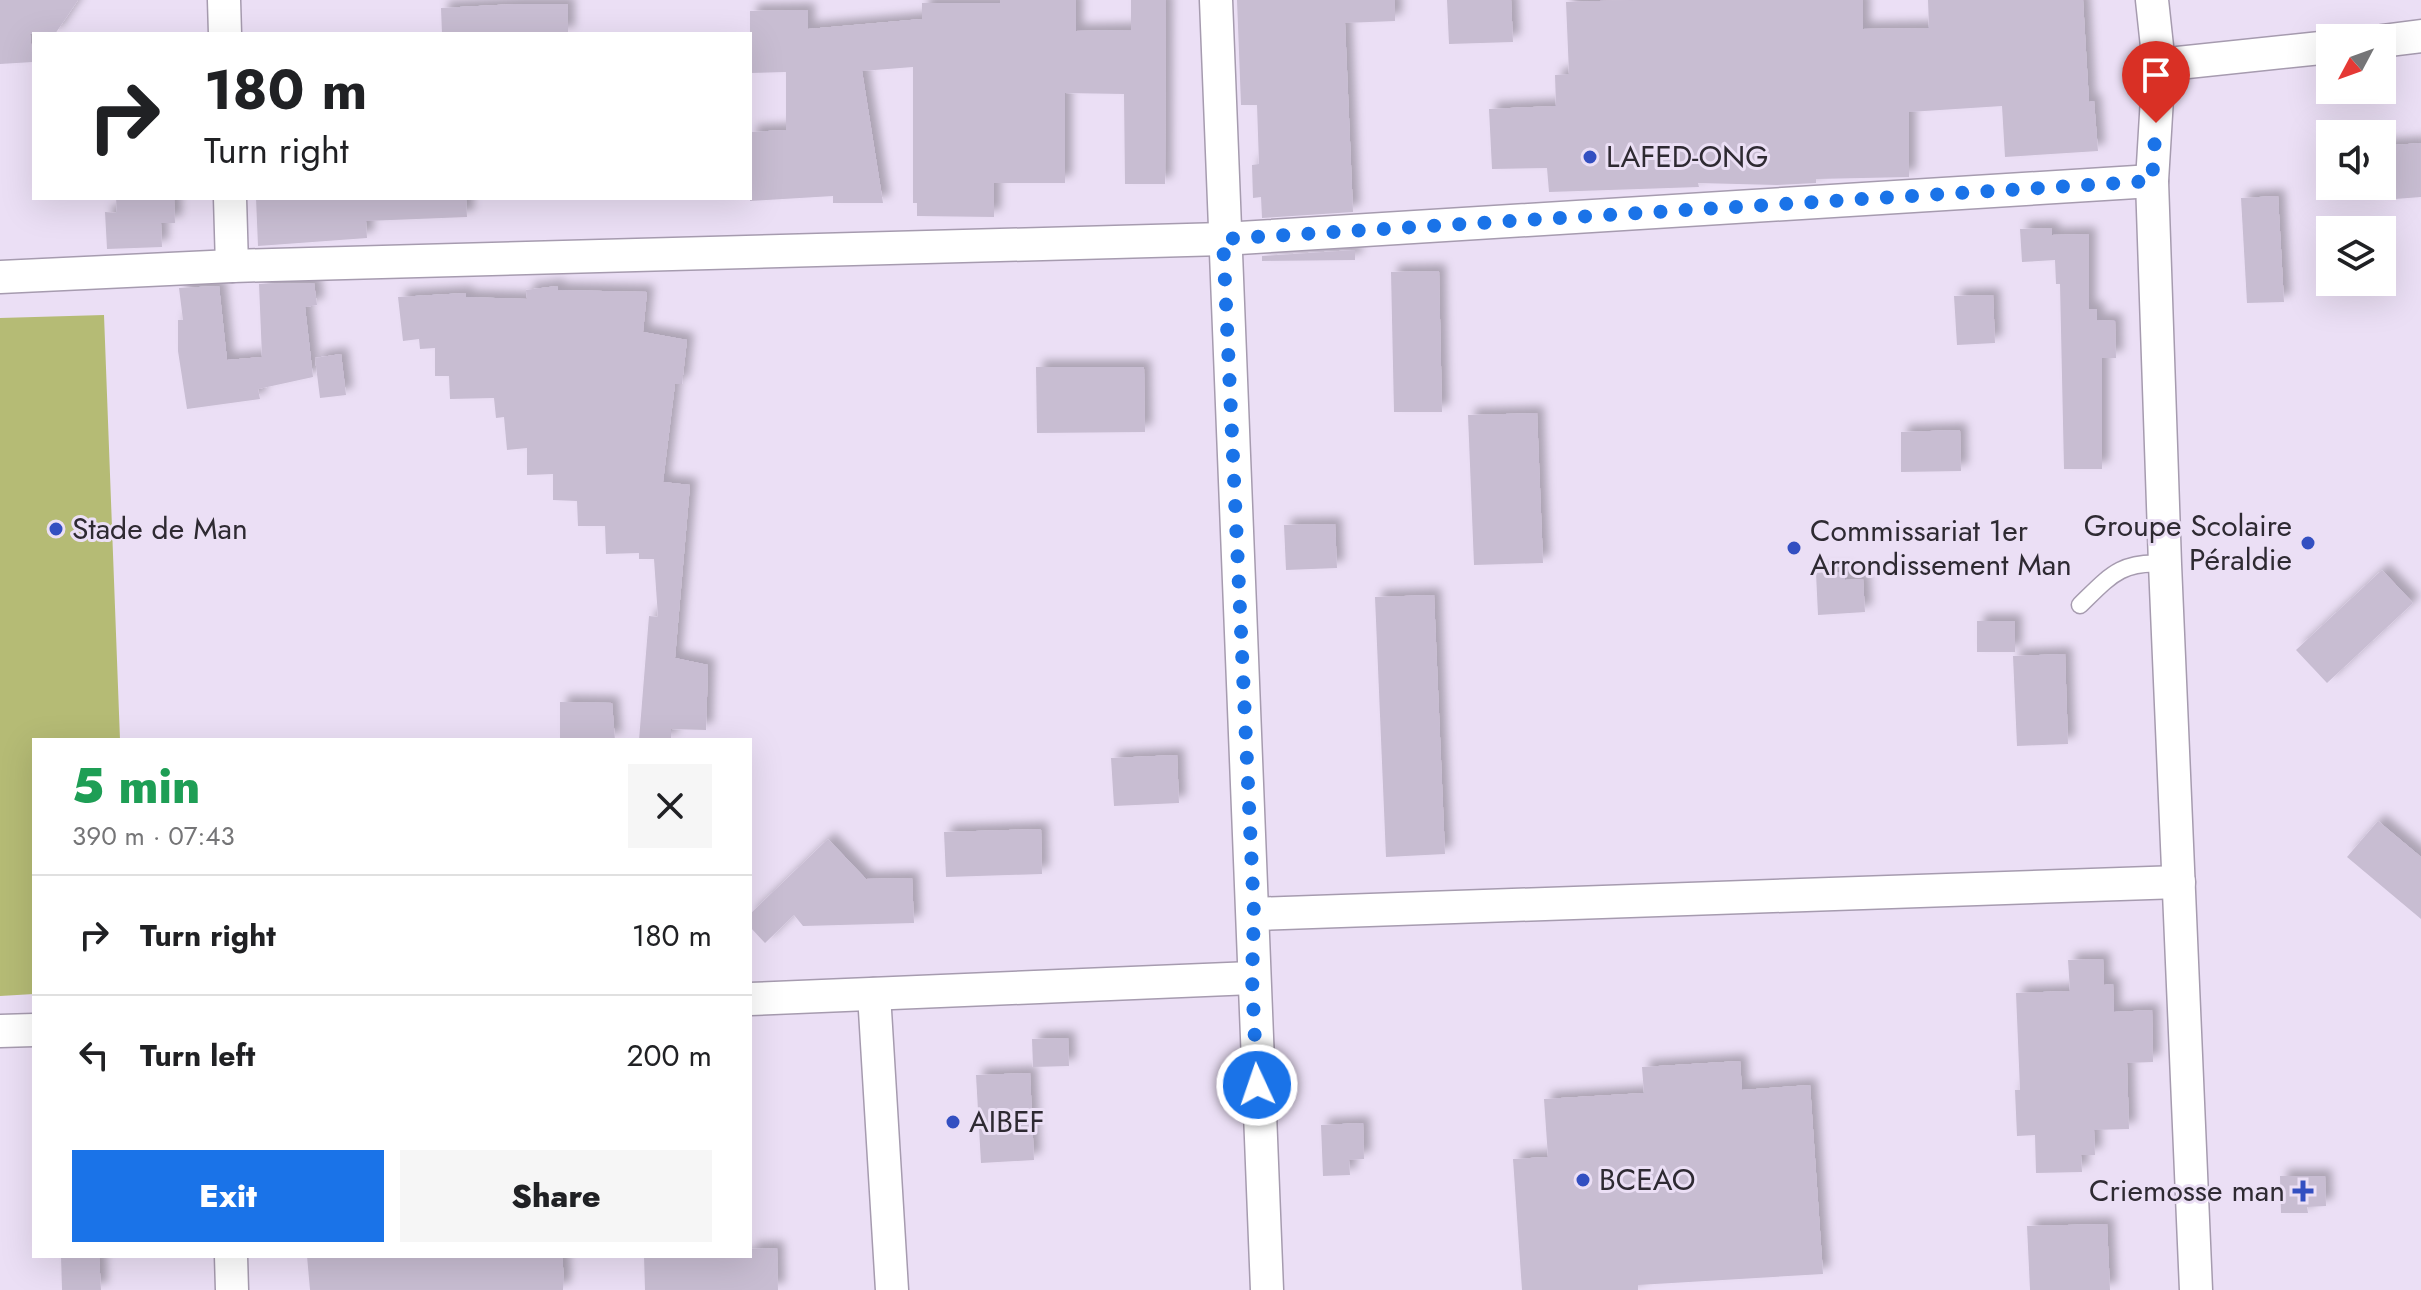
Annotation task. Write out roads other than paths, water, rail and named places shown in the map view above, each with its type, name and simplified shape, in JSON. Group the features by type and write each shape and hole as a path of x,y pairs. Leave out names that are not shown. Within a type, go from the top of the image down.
{"street":[{"path":"224,0 225,32"},
{"path":"1216,0 1223,239 1254,914 1252,978 1267,1290"},
{"path":"2152,0 2159,65 2152,181 2165,564 2196,1290"},
{"path":"2396,39 2421,36"},
{"path":"2159,65 2316,48"},
{"path":"0,277 232,266 1223,239 2152,181"},
{"path":"230,200 232,266"},
{"path":"1254,914 2179,882"},
{"path":"752,999 1252,978"},
{"path":"874,994 892,1290"},
{"path":"0,1031 32,1030"},
{"path":"231,1258 232,1290"}],"lane":[{"path":"2080,605 2114,572 2140,562 2165,564"}],"place":[{"name":"LAFED-ONG","path":"1590,157"},
{"name":"Stade de Man","path":"56,529"},
{"name":"Groupe Scolaire Péraldie","path":"2308,543"},
{"name":"Commissariat 1er Arrondissement Man","path":"1794,548"},
{"name":"AIBEF","path":"953,1122"},
{"name":"BCEAO","path":"1583,1180"},
{"name":"Criemosse man","path":"2303,1191"}]}
